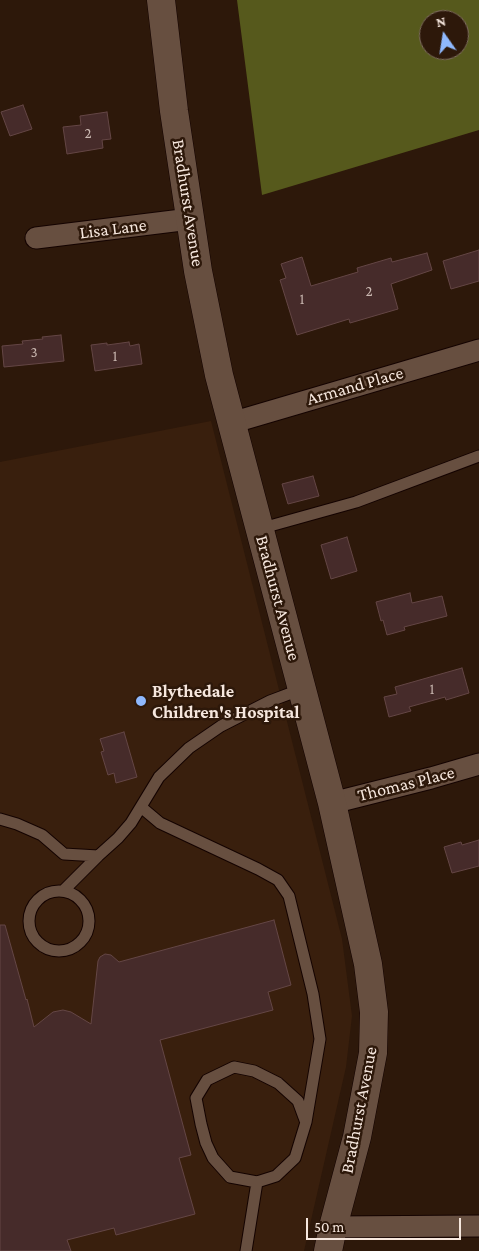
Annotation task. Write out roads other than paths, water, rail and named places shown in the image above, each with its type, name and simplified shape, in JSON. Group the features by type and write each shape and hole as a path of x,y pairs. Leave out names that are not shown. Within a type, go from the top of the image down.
{"main road":[{"name":"Bradhurst Avenue","path":"161,0 174,111 190,219 219,375 332,802 368,964 375,1014 373,1053 357,1137 331,1239"}],"street":[{"name":"Lisa Lane","path":"36,238 190,219"},
{"name":"Armand Place","path":"231,423 479,350"},
{"name":"Thomas Place","path":"332,802 431,778 479,764"},
{"path":"331,1239 479,1226"}],"lane":[{"path":"259,529 356,502 479,456"},
{"path":"63,891 72,894 86,908 89,916 89,926 86,935 80,943 64,951 54,951 44,948 36,941 31,932 29,922 31,912 36,903 43,896 63,891 118,838 141,807 159,777 189,748 221,726 270,700 302,689"},
{"path":"141,807 160,823 278,880 290,896 313,994 320,1039 306,1122 295,1158 276,1176 257,1182 230,1177 213,1158 206,1143 196,1098 207,1080 234,1067 254,1070 278,1083 298,1101 306,1122"},
{"path":"0,819 18,824 42,835 64,854 98,856"},
{"path":"246,1251 257,1182"}],"place":[{"name":"Blythedale Children's Hospital","path":"141,701"}]}
